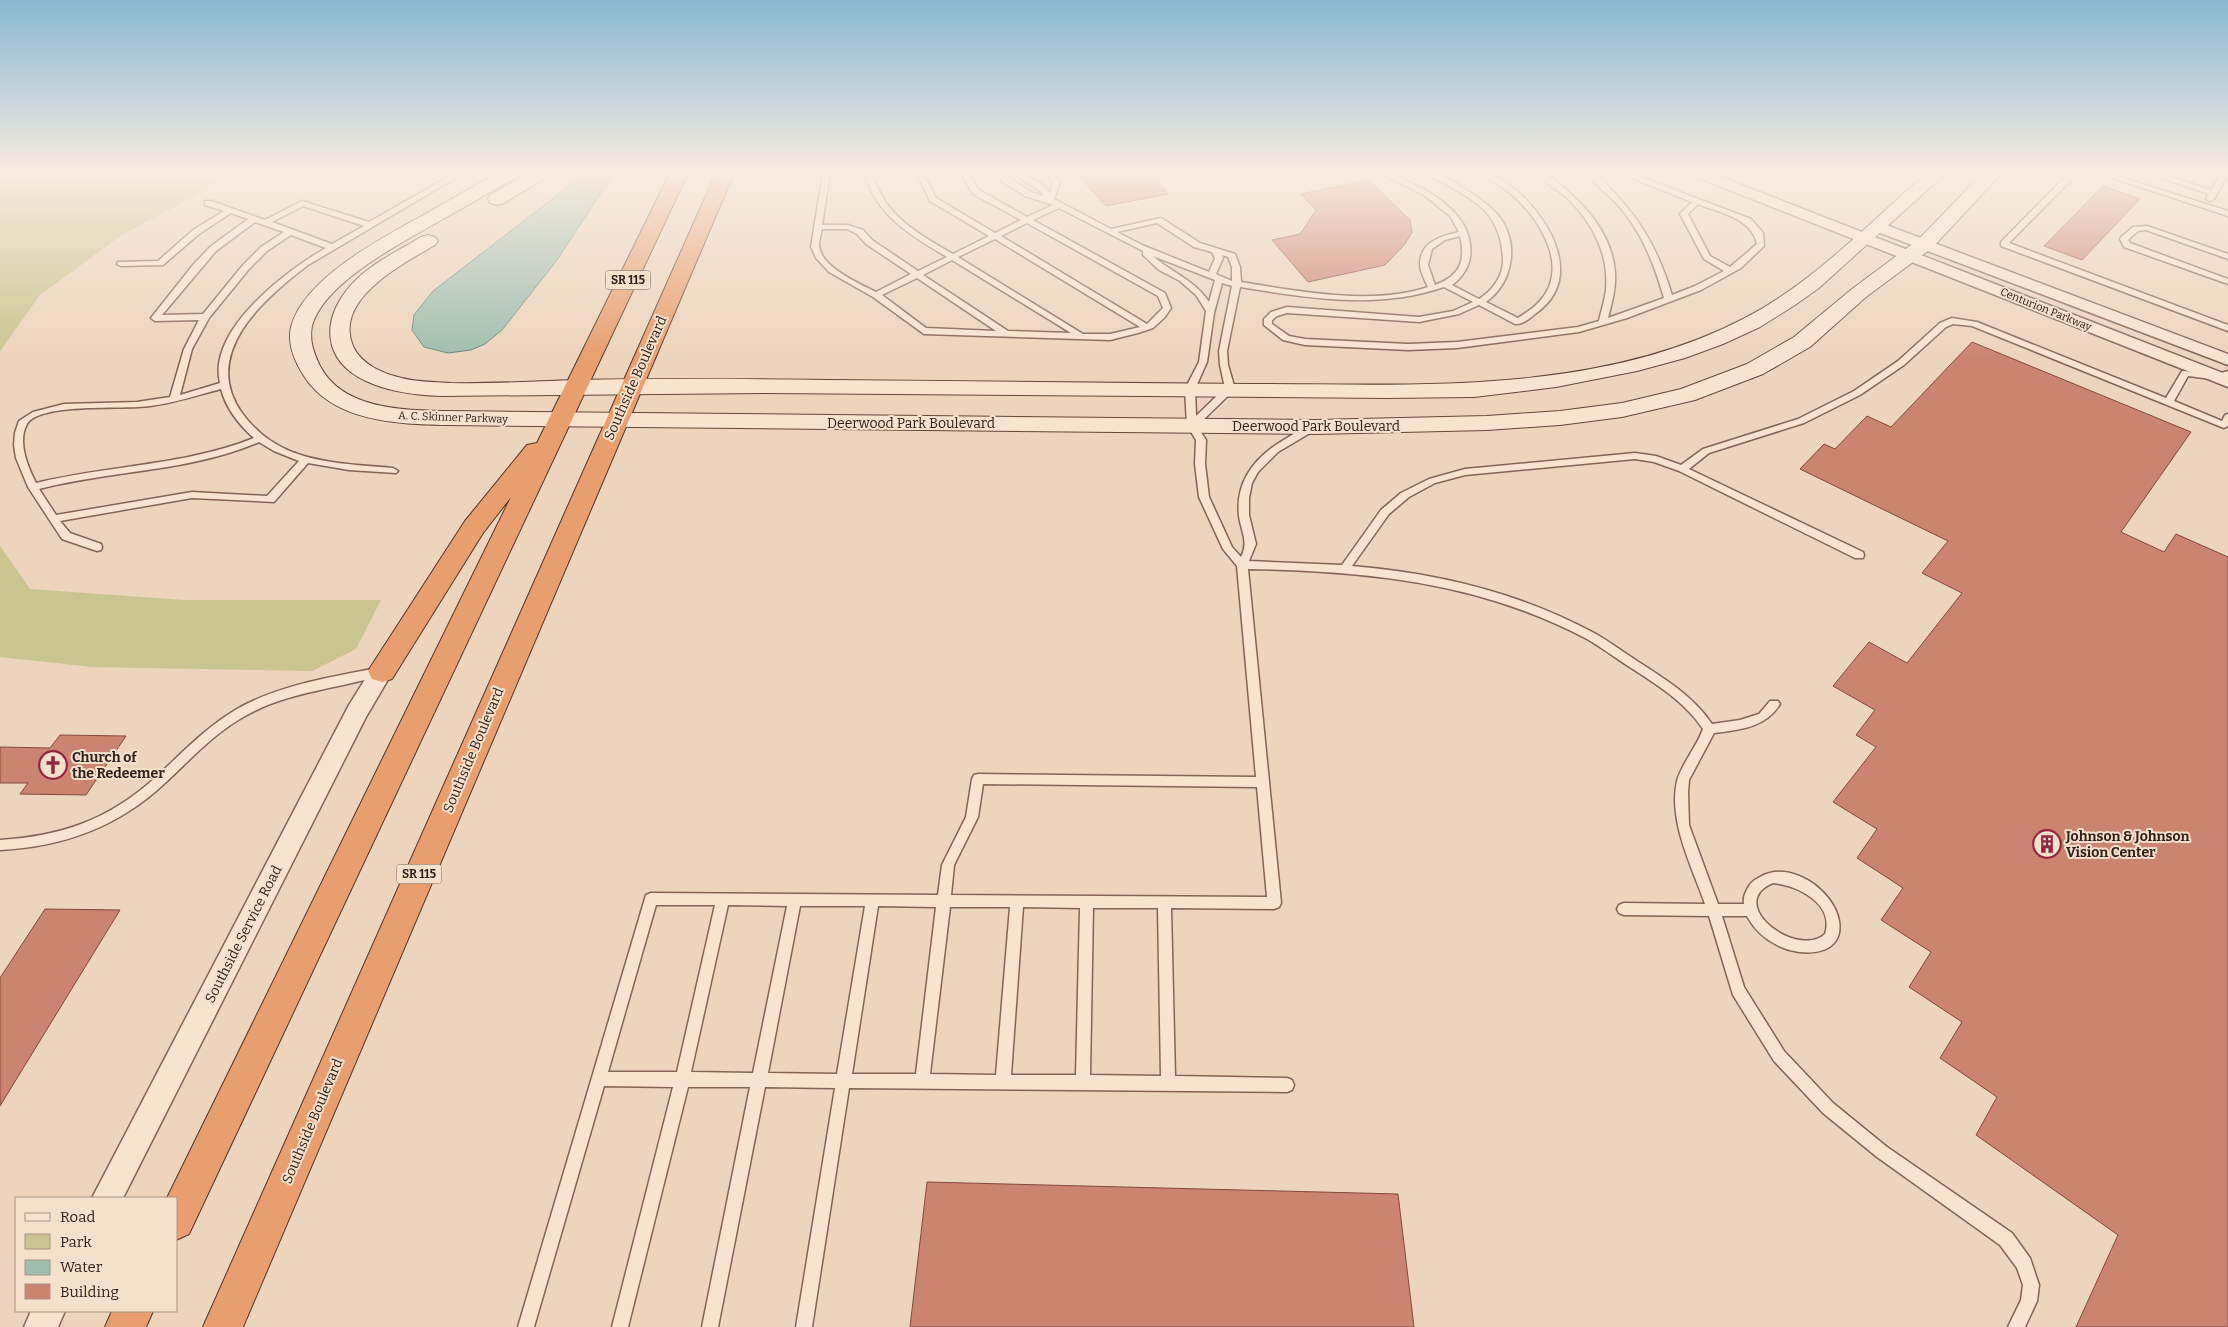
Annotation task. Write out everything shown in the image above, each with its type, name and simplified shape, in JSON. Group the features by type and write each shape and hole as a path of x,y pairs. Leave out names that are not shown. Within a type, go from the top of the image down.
{"highway":[{"name":"SR 115","path":"178,1217 650,235"},
{"name":"Southside Boulevard","path":"223,1327 697,235"},
{"path":"382,671 474,527 560,420"},
{"path":"125,1327 132,1312"}],"main road":[{"name":"A. C. Skinner Parkway","path":"402,235 343,272 324,290 311,308 302,328 300,346 306,363 324,386 338,398 364,409 414,417 560,420"},
{"path":"437,235 399,258 368,281 356,293 344,312 340,324 340,337 346,353 362,369 383,380 424,388 463,389 631,386 1474,390 1533,384 1590,375 1649,362 1715,339 1788,301 1822,277 1861,235"},
{"name":"Deerwood Park Boulevard","path":"560,420 1315,427 1437,426 1560,418 1622,410 1687,395 1755,368 1802,342 1859,294 1918,250 1932,235"}],"street":[{"name":"Centurion Parkway","path":"1883,235 2226,379"},
{"name":"Centurion Parkway","path":"1918,250 2228,360"},
{"name":"Southside Service Road","path":"108,1197 358,712 382,671"},
{"path":"40,1327 48,1312"}],"lane":[{"path":"120,264 160,263 193,235"},
{"path":"205,317 155,318 202,261 231,235"},
{"path":"174,399 188,349 205,317 246,267 264,249 286,235"},
{"path":"298,235 332,247"},
{"path":"353,235 286,276 253,307 238,329 227,352 223,370 224,385 235,414 250,430 277,449 306,459 348,467 393,471"},
{"path":"816,235 815,247 818,257 828,267 844,279 876,295 924,331 1110,337 1160,321 1167,308 1162,295 1054,235"},
{"path":"863,235 869,242 1006,334"},
{"path":"917,235 1082,336"},
{"path":"1116,235 1139,247 1215,278 1236,284 1282,292 1370,298 1422,292 1451,282 1465,264 1466,249 1463,235"},
{"path":"1180,235 1191,242 1232,256 1236,264 1236,284 1222,353 1230,389 1192,425"},
{"path":"1432,288 1424,265 1428,248 1442,238 1455,235"},
{"path":"1504,235 1508,255 1506,272 1496,288 1481,303 1459,312 1422,319 1287,310 1274,314 1268,319 1268,324 1286,338 1305,342 1408,347 1457,345 1579,329 1698,288 1738,266 1761,244 1759,235"},
{"path":"1444,284 1518,322 1544,302 1553,286 1557,266 1554,246 1549,235"},
{"path":"1599,235 1606,249 1610,268 1610,290 1603,322"},
{"path":"1645,235 1661,269 1669,299"},
{"path":"1695,235 1707,257 1730,271"},
{"path":"2013,235 2004,244 2228,328"},
{"path":"2129,235 2124,239 2127,244 2228,282"},
{"path":"2166,235 2228,257"},
{"path":"876,295 994,236 1146,327"},
{"path":"1139,247 1162,268 1183,279 1199,293 1210,310"},
{"path":"1216,252 1219,258 1203,362 1190,389 1192,425 1201,440 1200,464 1204,497 1228,549 1242,565 1346,567 1420,577 1500,597 1592,636 1656,678 1701,716 1709,729"},
{"path":"1682,469 1706,451 1801,421 1857,393 1902,363 1943,325 1952,321 1974,324 2168,403 2226,421"},
{"path":"2168,403 2185,373 2226,379"},
{"path":"97,547 66,536 33,487 20,453 19,434 22,423 34,414 56,407 138,405 174,399 224,385"},
{"path":"526,1327 652,899 1274,903 1242,565 1251,547 1244,513 1246,484 1258,465 1278,446 1315,427"},
{"path":"33,487 73,476 150,467 227,452 261,438"},
{"path":"1346,567 1385,512 1405,495 1432,481 1465,472 1635,456 1656,459 1682,469 1859,555"},
{"path":"53,519 192,495 270,500 306,459"},
{"path":"0,845 60,839 100,823 132,804 216,730 241,713 300,690 382,671"},
{"path":"1709,729 1741,725 1763,717 1774,704"},
{"path":"1709,729 1705,741 1684,780 1682,793 1683,825 1714,911 1738,990 1779,1056 1828,1108 1882,1152 2006,1239 2024,1264 2031,1284 2029,1301 2016,1327"},
{"path":"922,1081 948,866 972,817 978,779 1262,782"},
{"path":"1772,877 1785,878 1799,882 1823,900 1830,911 1833,922 1832,932 1827,941 1817,946 1805,948 1792,946 1766,932 1757,922 1751,910 1749,899 1756,885 1772,877"},
{"path":"620,1327 682,1080 723,899"},
{"path":"710,1327 795,900"},
{"path":"804,1327 872,900"},
{"path":"1003,1082 1017,902"},
{"path":"1083,1082 1088,902"},
{"path":"1164,903 1168,1083"},
{"path":"1624,909 1751,910"},
{"path":"599,1079 1287,1085"}],"green space":[{"path":"0,235 122,235 40,295 0,351"},
{"path":"0,546 30,589 184,600 381,600 356,649 312,671 92,667 0,657"}],"water":[{"path":"506,235 573,235 557,260 502,330 485,344 471,350 448,353 424,347 412,330 414,315 433,291"}],"building":[{"path":"1296,235 1410,235 1405,244 1385,265 1308,282 1272,240"},
{"path":"2055,235 2106,235 2082,260 2044,246"},
{"name":"Johnson & Johnson Vision Center","path":"1972,342 2191,432 2121,532 2164,552 2176,534 2228,557 2228,1327 2076,1327 2118,1235 1976,1135 1997,1097 1940,1058 1962,1022 1909,987 1931,952 1881,920 1903,888 1857,858 1877,829 1833,802 1876,747 1856,735 1875,710 1833,686 1869,642 1907,663 1962,593 1922,573 1948,541 1800,469 1824,444 1835,449 1867,416 1891,427"},
{"name":"Church of the Redeemer","path":"60,735 126,736 86,795 20,794 28,783 0,783 0,747 50,748"},
{"path":"45,909 120,910 0,1106 0,978"},
{"path":"927,1182 1398,1194 1414,1327 910,1327"}],"place":[{"name":"Church of the Redeemer","path":"53,765"},
{"name":"Johnson & Johnson Vision Center","path":"2047,844"}]}
